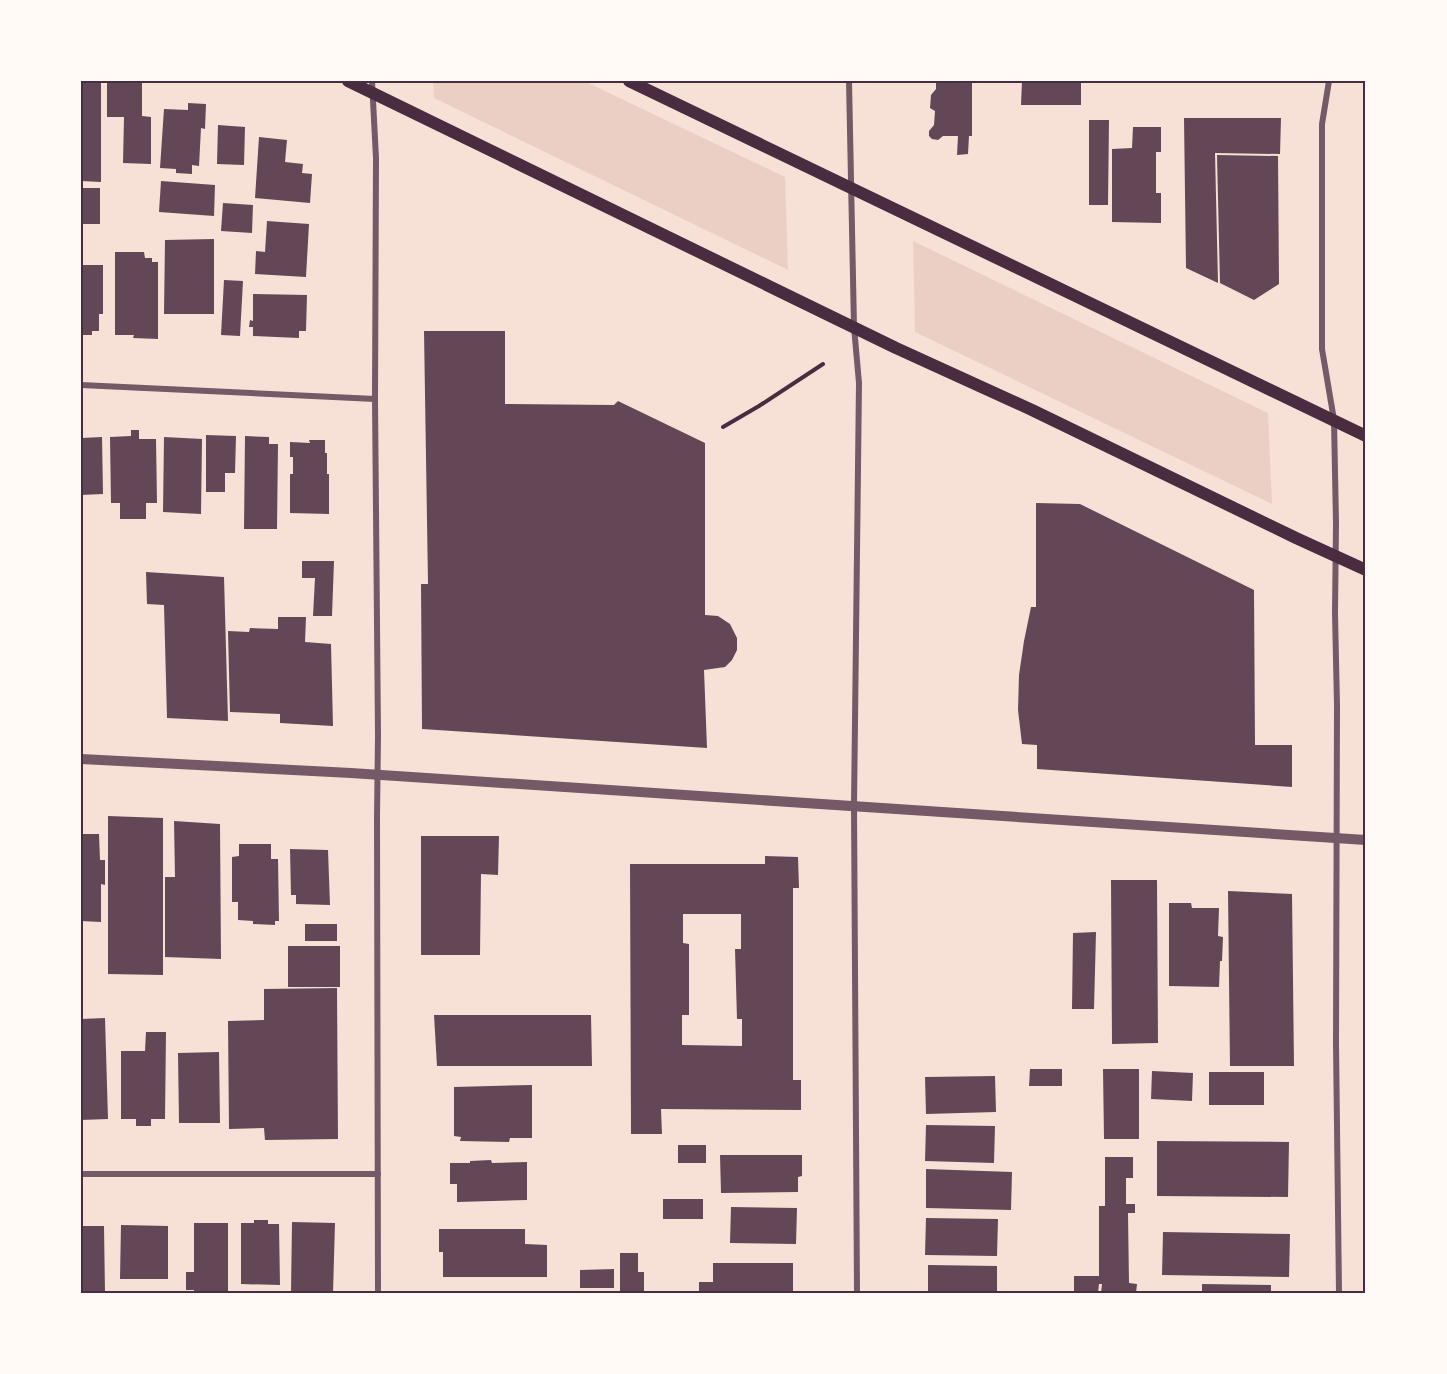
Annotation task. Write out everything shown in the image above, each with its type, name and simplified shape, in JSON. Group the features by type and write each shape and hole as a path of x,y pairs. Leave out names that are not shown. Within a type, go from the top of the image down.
{"main road":[{"path":"348,81 372,87 854,327 1366,570"},
{"path":"629,81 1366,436"}],"street":[{"path":"849,81 854,327 859,383 854,806 857,1293"},
{"path":"1329,81 1322,124 1322,350 1334,420 1337,557 1335,613 1336,1043 1339,1293"},
{"path":"372,87 376,158 378,1293"},
{"path":"81,385 375,399"},
{"path":"81,759 378,775 1366,840"},
{"path":"81,1174 378,1174"}],"path":[{"path":"723,427 823,364"}],"shaded area":[{"path":"433,81 584,81 785,177 788,270 434,98"},
{"path":"913,241 1268,413 1272,504 915,332"}],"building":[{"path":"81,81 101,81 101,182 81,181"},
{"path":"107,81 142,81 142,116 151,117 151,164 123,163 124,117 107,117"},
{"path":"936,81 972,81 972,136 969,136 968,154 957,155 958,136 943,136 938,140 929,136 929,131 934,125 935,111 930,108 931,95 936,89"},
{"path":"1022,81 1081,81 1081,105 1021,105"},
{"path":"188,103 206,104 205,129 201,128 199,166 192,165 192,174 176,173 176,169 160,168 164,109 188,110"},
{"path":"1184,118 1281,118 1280,154 1215,153 1218,283 1186,268"},
{"path":"1089,120 1109,120 1108,205 1089,205"},
{"path":"218,125 245,127 244,165 217,164"},
{"path":"1133,127 1161,127 1161,152 1156,152 1156,193 1161,193 1161,223 1112,222 1112,149 1132,148"},
{"path":"259,137 287,140 285,162 303,164 302,173 312,174 310,203 255,198"},
{"path":"1217,155 1278,156 1279,284 1254,300 1220,283"},
{"path":"161,181 215,185 214,216 159,212"},
{"path":"81,188 100,188 100,224 81,224"},
{"path":"223,203 253,205 252,233 221,231"},
{"path":"267,221 309,224 306,277 255,274 256,251 265,252"},
{"path":"214,239 214,314 164,314 165,240"},
{"path":"115,252 144,252 145,258 152,258 152,262 158,262 158,339 115,335"},
{"path":"81,265 103,265 103,314 99,314 99,331 92,331 92,335 81,335"},
{"path":"224,280 243,281 240,336 221,335"},
{"path":"253,294 307,295 306,331 299,331 299,338 253,336 253,327 249,327 250,320 253,321"},
{"path":"424,331 505,331 505,404 614,405 618,401 705,443 705,615 718,616 730,624 737,638 737,650 725,667 704,670 707,748 422,729 421,584 428,584"},
{"path":"131,430 139,430 139,439 156,439 157,503 146,503 146,519 120,519 120,503 111,503 110,437 131,436"},
{"path":"206,435 236,436 235,473 225,473 225,492 206,492"},
{"path":"245,436 269,437 269,444 278,444 277,529 244,529"},
{"path":"102,437 103,494 81,495 81,438"},
{"path":"164,437 202,439 201,514 163,512"},
{"path":"309,440 325,440 327,474 329,474 329,514 290,513 290,474 293,474 293,457 290,457 290,442 310,443"},
{"path":"1036,503 1080,504 1254,590 1255,745 1292,745 1292,787 1037,769 1037,745 1022,744 1018,710 1019,675 1024,641 1031,607 1036,607"},
{"path":"302,561 334,561 332,616 313,616 315,578 302,578"},
{"path":"146,572 224,577 228,721 167,718 164,605 147,604"},
{"path":"278,617 306,617 305,642 331,644 333,726 280,723 280,714 230,712 228,631 249,632 250,628 278,629"},
{"path":"108,816 163,818 163,975 108,974"},
{"path":"174,821 220,824 221,959 165,957 165,877 175,877"},
{"path":"81,834 99,834 100,860 105,860 105,885 101,884 101,922 81,921"},
{"path":"421,836 499,836 498,875 481,874 480,955 421,955"},
{"path":"239,844 271,844 271,859 278,859 279,921 275,921 275,925 253,924 253,921 238,920 238,902 232,902 232,857 239,856"},
{"path":"290,849 328,850 330,905 296,904 296,895 291,895"},
{"path":"765,856 798,857 799,888 793,888 793,1080 801,1080 801,1110 661,1109 662,1134 631,1134 630,864 765,864","holes":["683,914 741,914 741,949 735,949 737,1019 742,1019 742,1046 682,1045 682,1015 689,1015 689,944 683,943"]},
{"path":"1111,880 1157,880 1158,1043 1112,1044"},
{"path":"1228,891 1292,894 1294,1066 1230,1066"},
{"path":"1169,903 1191,903 1192,908 1219,908 1218,936 1223,937 1219,987 1169,986"},
{"path":"305,924 337,924 337,941 305,941"},
{"path":"1096,932 1094,1009 1072,1009 1073,933"},
{"path":"288,946 340,946 340,987 288,987"},
{"path":"337,988 338,1139 265,1140 264,1128 229,1129 228,1021 264,1020 264,989"},
{"path":"434,1015 591,1015 592,1066 437,1066"},
{"path":"105,1018 108,1119 81,1120 81,1019"},
{"path":"146,1032 166,1032 165,1119 151,1119 151,1126 136,1126 136,1119 121,1119 121,1051 145,1051"},
{"path":"219,1052 220,1123 179,1123 178,1053"},
{"path":"1030,1069 1062,1069 1062,1086 1029,1086"},
{"path":"1103,1069 1139,1069 1139,1139 1104,1139"},
{"path":"1152,1071 1193,1073 1192,1101 1151,1099"},
{"path":"1209,1072 1264,1072 1264,1105 1209,1105"},
{"path":"995,1076 996,1112 926,1114 925,1077"},
{"path":"532,1085 532,1138 510,1138 509,1142 460,1141 461,1137 454,1136 454,1087"},
{"path":"926,1125 995,1126 994,1163 925,1161"},
{"path":"1157,1141 1289,1142 1288,1197 1157,1196"},
{"path":"678,1145 706,1145 706,1163 678,1163"},
{"path":"720,1155 802,1155 802,1176 798,1177 798,1192 721,1193"},
{"path":"1105,1157 1133,1157 1133,1178 1126,1178 1126,1204 1135,1204 1135,1213 1128,1213 1129,1283 1137,1284 1136,1293 1101,1293 1102,1284 1099,1284 1098,1293 1074,1293 1074,1276 1099,1276 1099,1206 1105,1206"},
{"path":"491,1160 492,1163 527,1162 527,1200 457,1202 457,1184 450,1184 450,1163"},
{"path":"926,1169 1012,1172 1011,1210 926,1208"},
{"path":"663,1199 703,1199 703,1219 663,1219"},
{"path":"731,1207 797,1208 796,1244 730,1243"},
{"path":"926,1218 998,1219 997,1256 925,1255"},
{"path":"254,1220 268,1220 268,1224 279,1224 280,1285 241,1284 241,1223 254,1223"},
{"path":"292,1222 335,1223 333,1293 291,1293"},
{"path":"194,1223 228,1223 228,1293 186,1290 186,1272 194,1272"},
{"path":"121,1225 168,1226 168,1279 120,1279"},
{"path":"81,1226 104,1226 105,1293 81,1293"},
{"path":"439,1229 525,1229 525,1244 547,1245 547,1277 443,1277 443,1252 439,1252"},
{"path":"1163,1232 1290,1234 1289,1277 1162,1275"},
{"path":"620,1253 638,1253 638,1272 644,1272 644,1293 620,1293"},
{"path":"713,1263 793,1263 793,1293 699,1293 699,1282 713,1282"},
{"path":"928,1265 997,1266 997,1293 928,1293"},
{"path":"614,1269 614,1288 580,1288 580,1270"},
{"path":"1202,1284 1271,1285 1271,1293 1202,1293"}]}
